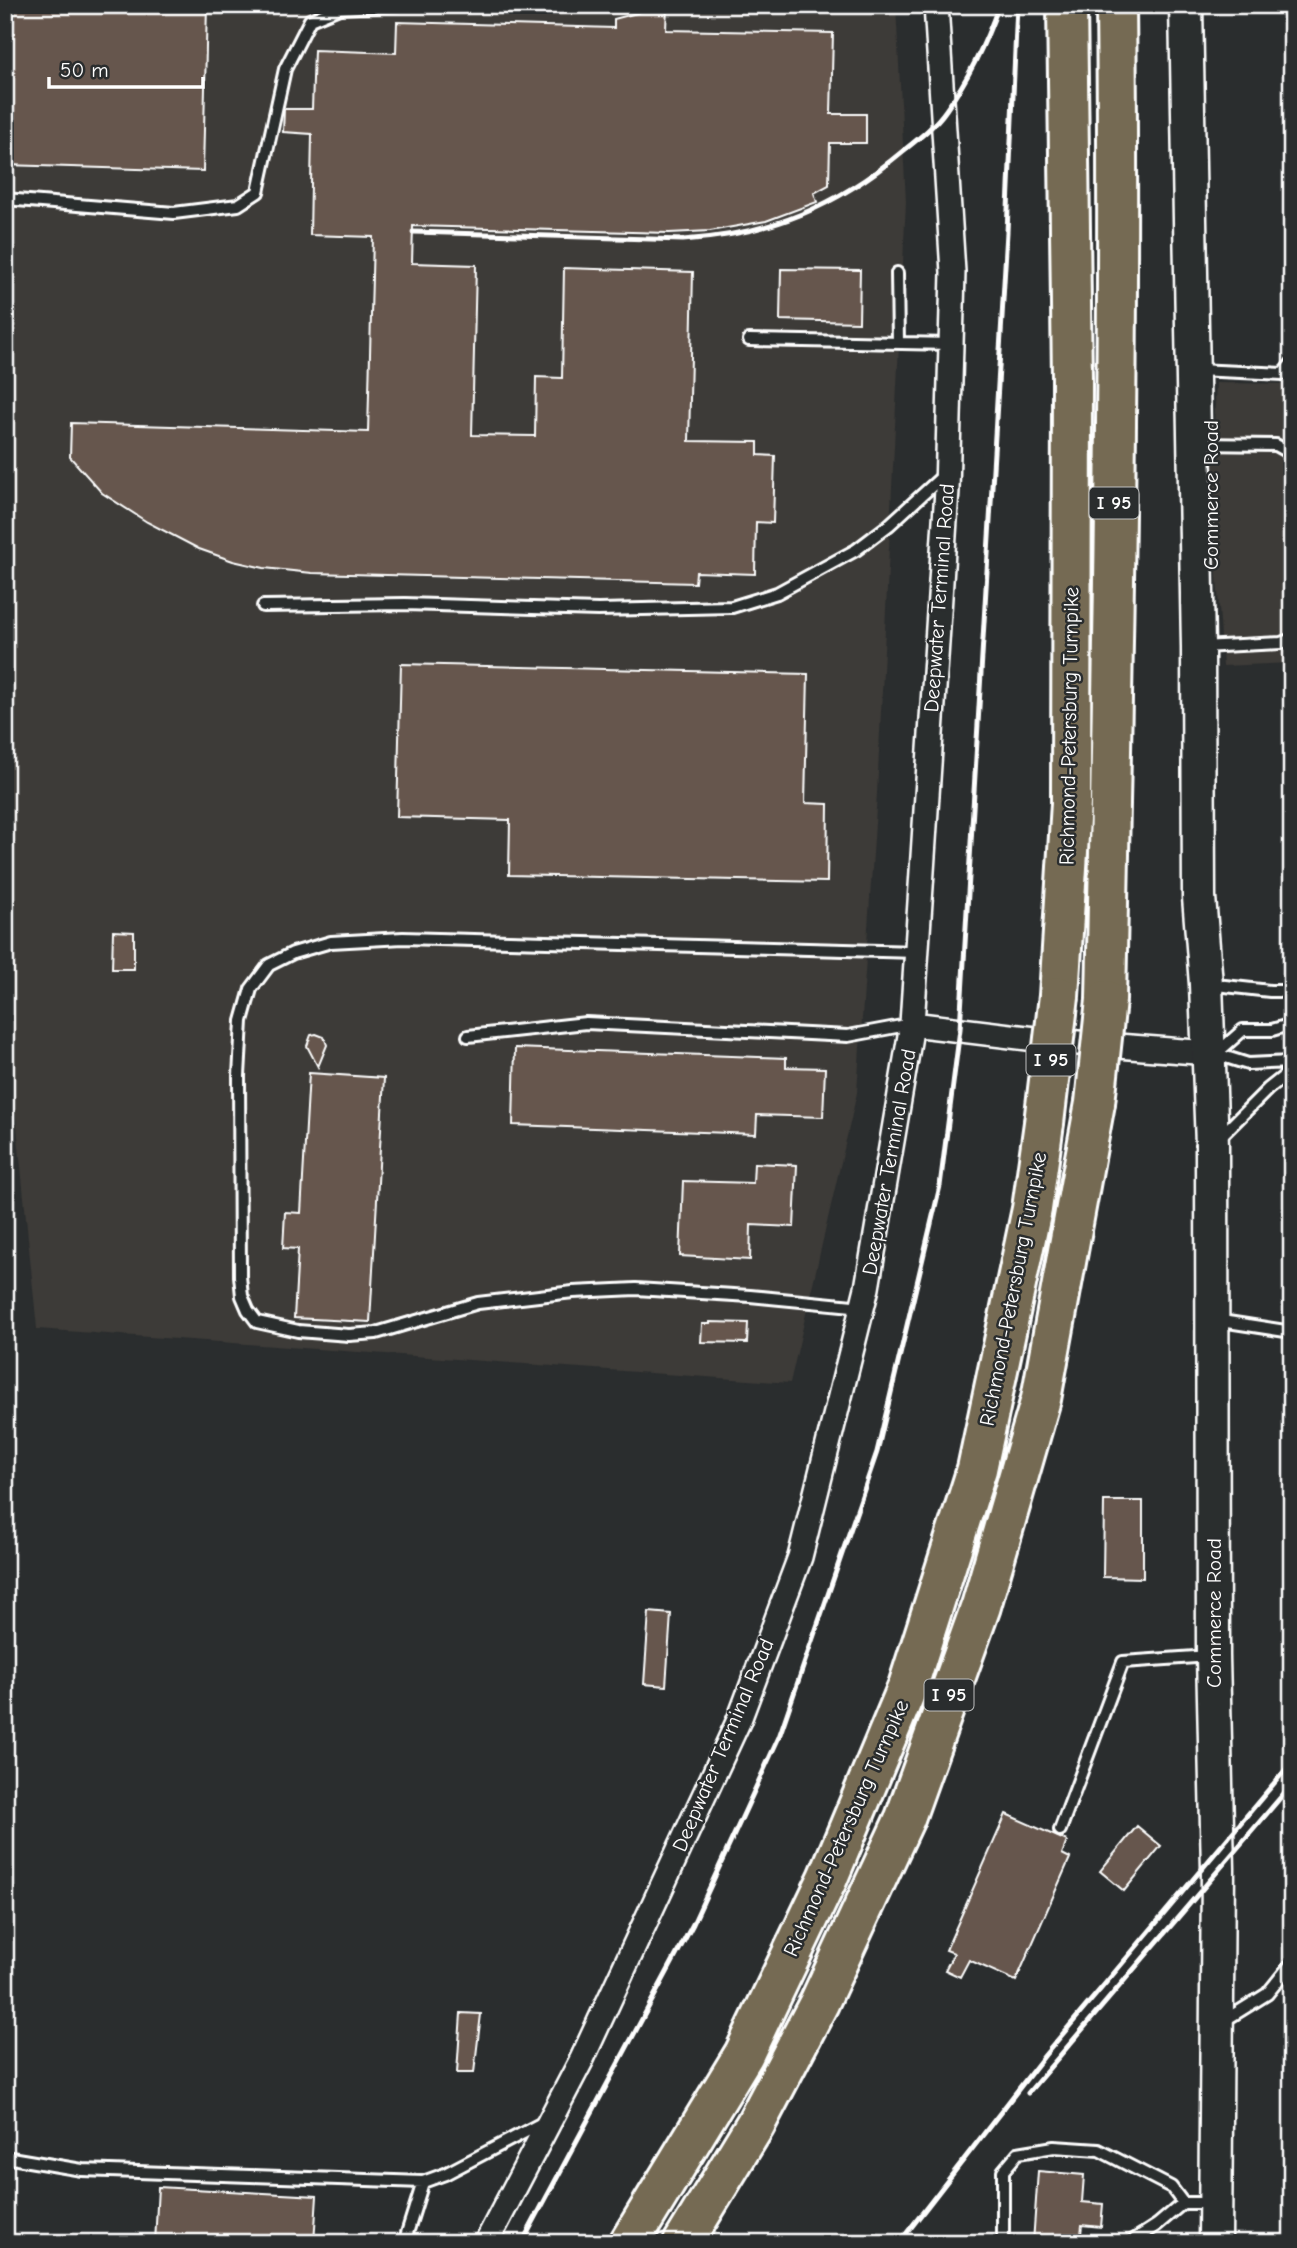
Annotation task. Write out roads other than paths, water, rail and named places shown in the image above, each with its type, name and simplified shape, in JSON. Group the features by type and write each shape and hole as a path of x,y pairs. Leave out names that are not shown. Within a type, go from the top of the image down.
{"highway":[{"name":"Richmond-Petersburg Turnpike","path":"629,2243 744,2054 828,1878 908,1686 977,1469 1032,1209 1059,996 1071,803 1072,379 1067,5"},
{"name":"Richmond-Petersburg Turnpike","path":"683,2243 755,2125 820,2003 905,1818 981,1606 1041,1399 1095,1104 1107,1000 1118,128 1116,5"}],"main road":[{"name":"Commerce Road","path":"1186,5 1203,444 1205,647 1199,897 1213,1053 1213,1656 1218,1869 1215,2243"},
{"name":"Commerce Road","path":"1201,5 1206,132 1201,370"}],"street":[{"name":"Deepwater Terminal Road","path":"486,2243 582,2059 739,1720 800,1556 863,1307 912,1024 947,472 954,272 936,5"},
{"path":"912,1024 1052,1041 1213,1053"}],"lane":[{"path":"5,199 174,212 238,205 258,192 285,69 310,20 339,8 398,5"},
{"path":"897,273 898,343"},
{"path":"749,340 951,344"},
{"path":"1201,370 1288,374 1292,363"},
{"path":"1203,444 1276,445 1292,454"},
{"path":"263,606 405,604 598,610 732,607 777,593 856,550 889,525 947,472"},
{"path":"1205,647 1281,643 1292,639"},
{"path":"863,1307 636,1289 573,1292 478,1303 376,1333 349,1335 298,1331 257,1322 242,1296 240,1276 239,1076 243,1021 251,989 269,965 293,953 331,942 403,938 916,952"},
{"path":"1206,984 1270,992 1292,991"},
{"path":"468,1036 586,1023 848,1036 912,1024"},
{"path":"1213,1053 1243,1030 1272,1030 1292,1024"},
{"path":"1213,1053 1248,1064 1292,1062"},
{"path":"1212,1145 1268,1089 1292,1070"},
{"path":"1214,1320 1292,1332"},
{"path":"1060,1830 1124,1662 1213,1656"},
{"path":"1217,2025 1267,1994 1292,1963"},
{"path":"5,2157 82,2170 423,2182 445,2174 551,2118"},
{"path":"1003,2243 1003,2171 1018,2153 1054,2147 1099,2150 1171,2187 1183,2203"},
{"path":"404,2243 423,2182"},
{"path":"1129,2243 1157,2225 1183,2203 1215,2203"}],"railway":[{"path":"413,232 683,240 745,232 800,215 853,188 878,171 937,121 954,98 983,46 999,5"},
{"path":"522,2243 693,1924 779,1737 877,1452 940,1186 960,1029 1007,232 1017,5"},
{"path":"899,2243 1045,2055 1292,1762"},
{"path":"1028,2093 1292,1784"}]}
